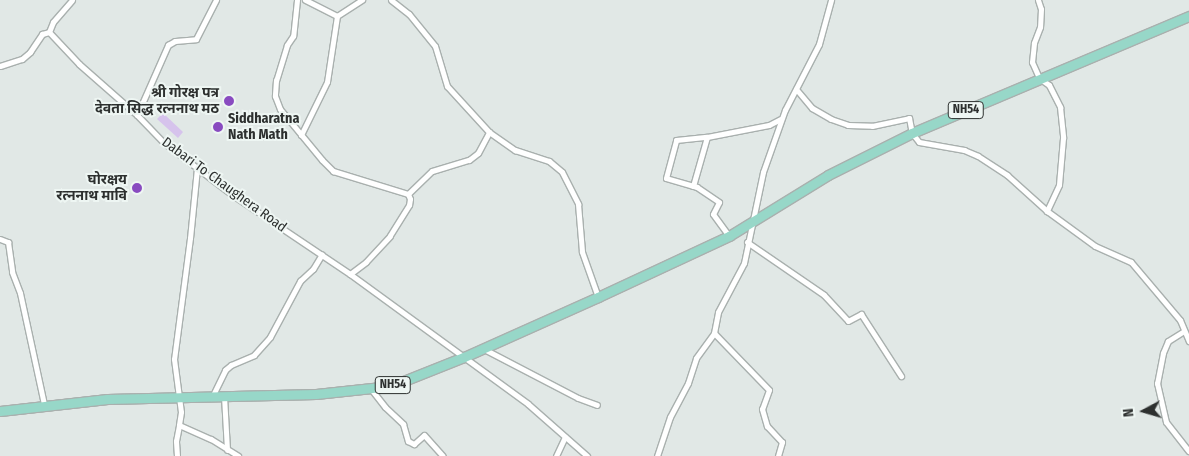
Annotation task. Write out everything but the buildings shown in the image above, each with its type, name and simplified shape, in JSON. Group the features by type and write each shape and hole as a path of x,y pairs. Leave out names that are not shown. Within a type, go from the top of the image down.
{"main road":[{"name":"NH54","path":"0,410 107,399 316,394 391,386 464,357 729,236 836,170 912,133 1189,16"}],"street":[{"path":"0,66 22,59 30,52 42,34 49,32 53,22 72,0"},
{"path":"138,116 168,45 175,40 196,39 216,0"},
{"path":"297,0 293,36 278,73 275,96 280,109 333,171 408,194"},
{"path":"305,0 338,16"},
{"path":"301,135 327,82 338,16 362,0"},
{"path":"391,0 409,14 435,46 448,86 489,132 515,150 530,156 540,156 562,172 578,204 582,252 598,297"},
{"path":"657,456 670,417 688,383 696,358 714,334 718,312 744,263 762,172 781,119 819,44 832,0"},
{"path":"1038,0 1040,27 1034,43 1032,62 1040,78 1049,85 1060,107 1063,138 1059,185 1047,211"},
{"name":"Dabari To Chaughera Road","path":"49,32 79,64 138,116 163,142 197,168 350,274 528,404 586,456"},
{"path":"796,89 812,108 831,119 848,125 872,126 909,118 912,133 919,142 964,150 978,156 1007,176 1047,211 1095,246 1131,262 1180,320 1189,341"},
{"path":"729,236 713,214 719,202 693,186 666,178 676,140 707,137 769,125 781,119"},
{"path":"408,194 432,171 469,160 478,153 489,132"},
{"path":"693,186 707,137"},
{"path":"177,456 179,396 175,381 174,359 197,168"},
{"path":"350,274 366,262 390,236 409,205 408,194"},
{"path":"0,239 8,242 12,272 20,292 44,404"},
{"path":"747,242 824,295 848,321 861,314 901,376"},
{"path":"213,395 225,370 231,365 254,355 270,336 300,281 313,269 322,254"},
{"path":"1184,331 1168,341 1163,353 1157,384 1166,422 1189,451"},
{"path":"714,334 769,390 762,409 767,426 782,442 778,456"},
{"path":"482,348 578,398 597,405"},
{"path":"371,389 385,407 403,424 408,441 414,444 424,435 443,456"},
{"path":"224,395 228,450"},
{"path":"179,425 211,439 238,456"},
{"path":"556,456 565,437"}],"shaded area":[{"path":"163,113 183,132 178,138 157,119"}],"place":[{"name":"श्री गोरक्ष पत्र देवता सिद्ध रत्ननाथ मठ","path":"229,101"},
{"name":"Siddharatna Nath Math","path":"218,127"},
{"name":"घोरक्षय रत्ननाथ मावि","path":"137,188"}]}
